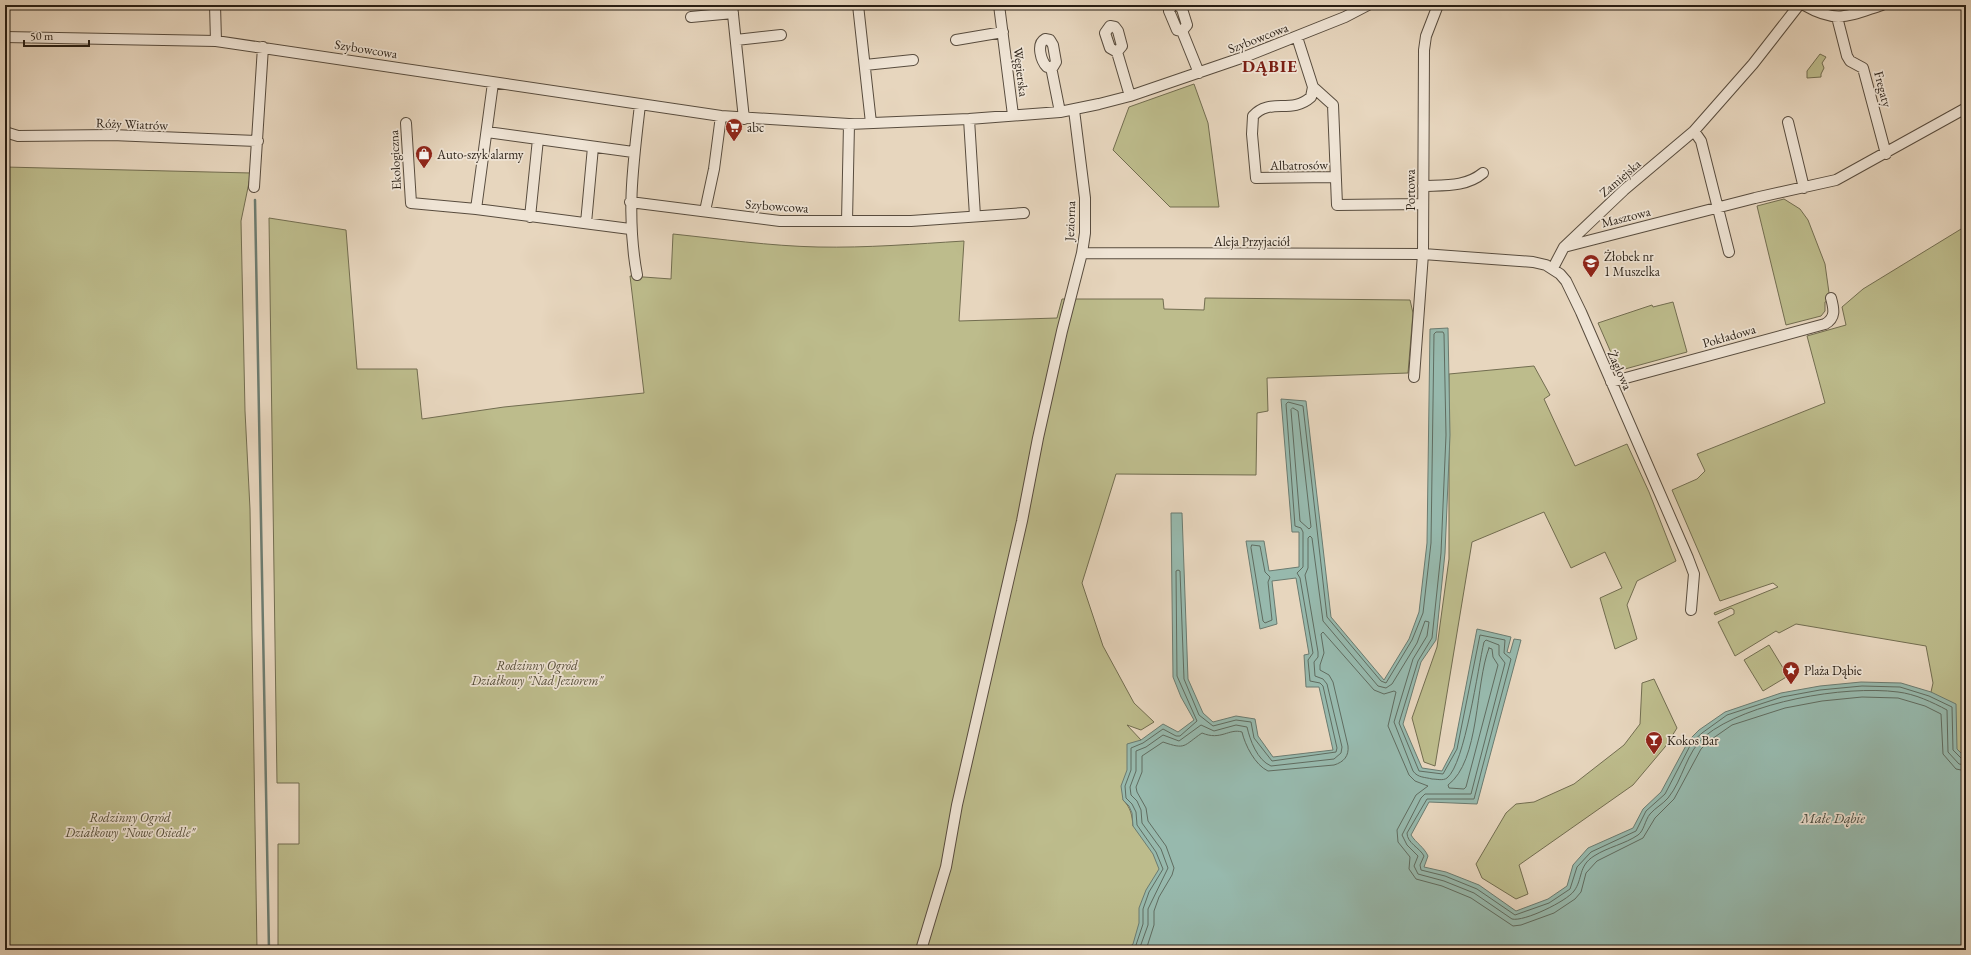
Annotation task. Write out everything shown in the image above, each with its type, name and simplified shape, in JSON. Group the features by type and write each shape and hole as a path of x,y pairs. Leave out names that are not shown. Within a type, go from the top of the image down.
{"street":[{"path":"215,5 216,41"},
{"path":"858,5 871,123"},
{"name":"Węgierska","path":"999,5 1014,115"},
{"path":"1172,5 1169,11 1175,28 1182,31"},
{"path":"1178,5 1182,9 1187,25 1182,31"},
{"name":"Szybowcowa","path":"5,37 216,41 721,116 744,119 849,124 969,119 1074,110 1130,96 1199,74 1297,37 1345,17 1368,5"},
{"name":"Portowa","path":"1414,377 1423,254 1424,50 1426,36 1438,5"},
{"name":"Zamiejska","path":"1564,247 1624,190 1694,131 1761,54 1799,5"},
{"path":"1804,5 1819,13 1837,17 1849,16 1882,5"},
{"path":"691,17 733,9 744,119"},
{"name":"Fregaty","path":"1837,17 1847,56 1850,61 1864,68 1886,154"},
{"path":"1182,31 1199,74"},
{"name":"Węgierska","path":"956,40 1003,32"},
{"path":"736,40 781,35"},
{"path":"1297,37 1313,87"},
{"path":"254,187 263,47"},
{"path":"1117,52 1130,96"},
{"path":"865,65 913,60"},
{"path":"1051,67 1060,112"},
{"path":"476,209 493,83"},
{"name":"Albatrosów","path":"1335,177 1256,178 1252,134 1253,116 1263,108 1299,106 1311,97 1313,87 1334,105 1337,205 1423,204"},
{"path":"637,275 630,229 630,202 633,152 640,105"},
{"path":"1788,122 1804,188 1836,180 1886,154 1966,108"},
{"name":"Jeziorna","path":"921,950 946,867 957,805 1022,521 1038,438 1062,330 1082,253 1085,233 1085,198 1074,110"},
{"path":"705,211 714,169 721,116"},
{"path":"969,119 975,216"},
{"name":"Ekologiczna","path":"406,123 410,203 476,209 630,229"},
{"path":"847,221 849,124"},
{"path":"1694,131 1700,141 1729,252"},
{"name":"Róży Wiatrów","path":"5,132 18,136 112,135 258,141"},
{"path":"487,132 633,152"},
{"path":"530,217 538,139"},
{"path":"586,223 593,147"},
{"path":"1423,186 1464,183 1472,181 1483,173"},
{"name":"Masztowa","path":"1564,247 1754,198 1804,188"},
{"name":"Szybowcowa","path":"630,202 780,221 911,221 1024,214"},
{"path":"1553,268 1564,247"},
{"name":"Aleja Przyjaciół","path":"1082,253 1423,254"},
{"name":"Żaglowa","path":"1423,254 1533,262 1553,268 1566,281 1694,574 1691,610"},
{"name":"Pokładowa","path":"1611,382 1825,324 1830,321 1833,315 1831,298"}],"green space":[{"path":"1820,54 1826,57 1822,63 1824,68 1821,77 1807,78 1807,71"},
{"path":"1194,84 1208,123 1219,207 1170,207 1113,150 1129,107"},
{"name":"Rodzinny Ogród Działkowy \"Nowe Osiedle\"","path":"5,167 251,173 241,221 245,411 250,509 257,950 77,950 5,948"},
{"path":"1784,199 1800,209 1808,220 1825,264 1830,300 1825,302 1825,311 1821,316 1786,325 1757,206"},
{"name":"Rodzinny Ogród Działkowy \"Nad Jeziorem\"","path":"269,218 346,230 357,369 417,369 422,419 504,407 644,393 630,276 671,279 673,234 764,244 818,247 873,246 964,241 959,321 1057,318 1062,299 1163,299 1164,309 1204,310 1205,298 1410,300 1413,313 1408,373 1267,378 1268,411 1257,413 1256,475 1116,474 1082,583 1103,646 1134,703 1154,722 1141,730 1127,725 1141,740 1123,800 1131,812 1133,826 1166,849 1136,950 278,950 278,844 299,844 299,783 277,783"},
{"path":"1966,226 1966,782 1931,692 1933,683 1926,646 1796,624 1779,633 1776,631 1735,656 1718,622 1734,614 1734,610 1731,608 1715,615 1714,613 1778,587 1773,583 1720,601 1672,490 1697,479 1705,471 1697,454 1825,403 1807,336 1846,325 1842,307 1863,289"},
{"path":"1673,302 1687,352 1625,369 1616,364 1598,323 1652,305 1653,307"},
{"path":"1534,366 1550,395 1544,399 1575,466 1627,444 1649,492 1676,561 1637,581 1627,605 1637,639 1615,649 1600,598 1622,588 1605,552 1571,568 1544,512 1472,542 1435,766 1424,762 1412,718 1437,647 1449,559 1449,374"},
{"path":"1769,645 1788,676 1763,691 1744,660"},
{"path":"1654,679 1677,728 1665,747 1633,785 1519,865 1528,894 1516,899 1482,878 1476,864 1506,813 1516,804 1534,802 1574,784 1624,745 1640,724 1642,683"}],"water":[{"name":"Małe Dąbie","path":"1448,328 1450,435 1445,553 1436,640 1421,662 1403,724 1422,768 1442,771 1454,748 1477,629 1511,637 1507,652 1510,653 1514,639 1521,640 1477,804 1429,802 1411,835 1428,856 1424,867 1446,872 1479,885 1516,911 1548,899 1567,886 1573,865 1588,848 1633,828 1643,809 1661,792 1689,740 1699,730 1725,712 1781,693 1820,686 1861,682 1901,683 1931,692 1956,704 1957,749 1966,758 1966,950 1126,950 1133,944 1139,923 1139,908 1146,890 1159,869 1153,854 1133,826 1132,813 1129,806 1123,800 1121,786 1127,770 1127,744 1141,740 1163,724 1178,732 1194,720 1181,697 1173,677 1171,513 1182,513 1188,679 1203,713 1213,722 1236,716 1255,719 1258,736 1273,757 1333,750 1319,687 1306,687 1304,655 1309,654 1296,578 1272,581 1277,624 1260,629 1246,541 1264,541 1269,571 1299,567 1299,532 1292,532 1281,399 1306,401 1331,617 1384,680 1409,639 1419,612 1427,543 1430,329"}],"waterway":[{"path":"255,200 269,950"}],"place":[{"name":"abc","path":"734,142"},
{"name":"Auto-szyk alarmy","path":"424,169"},
{"name":"Żłobek nr 1 Muszelka","path":"1591,278"},
{"name":"Plaża Dąbie","path":"1791,685"},
{"name":"Kokos Bar","path":"1654,755"}],"district":[{"name":"DĄBIE","path":"1270,66"}]}
